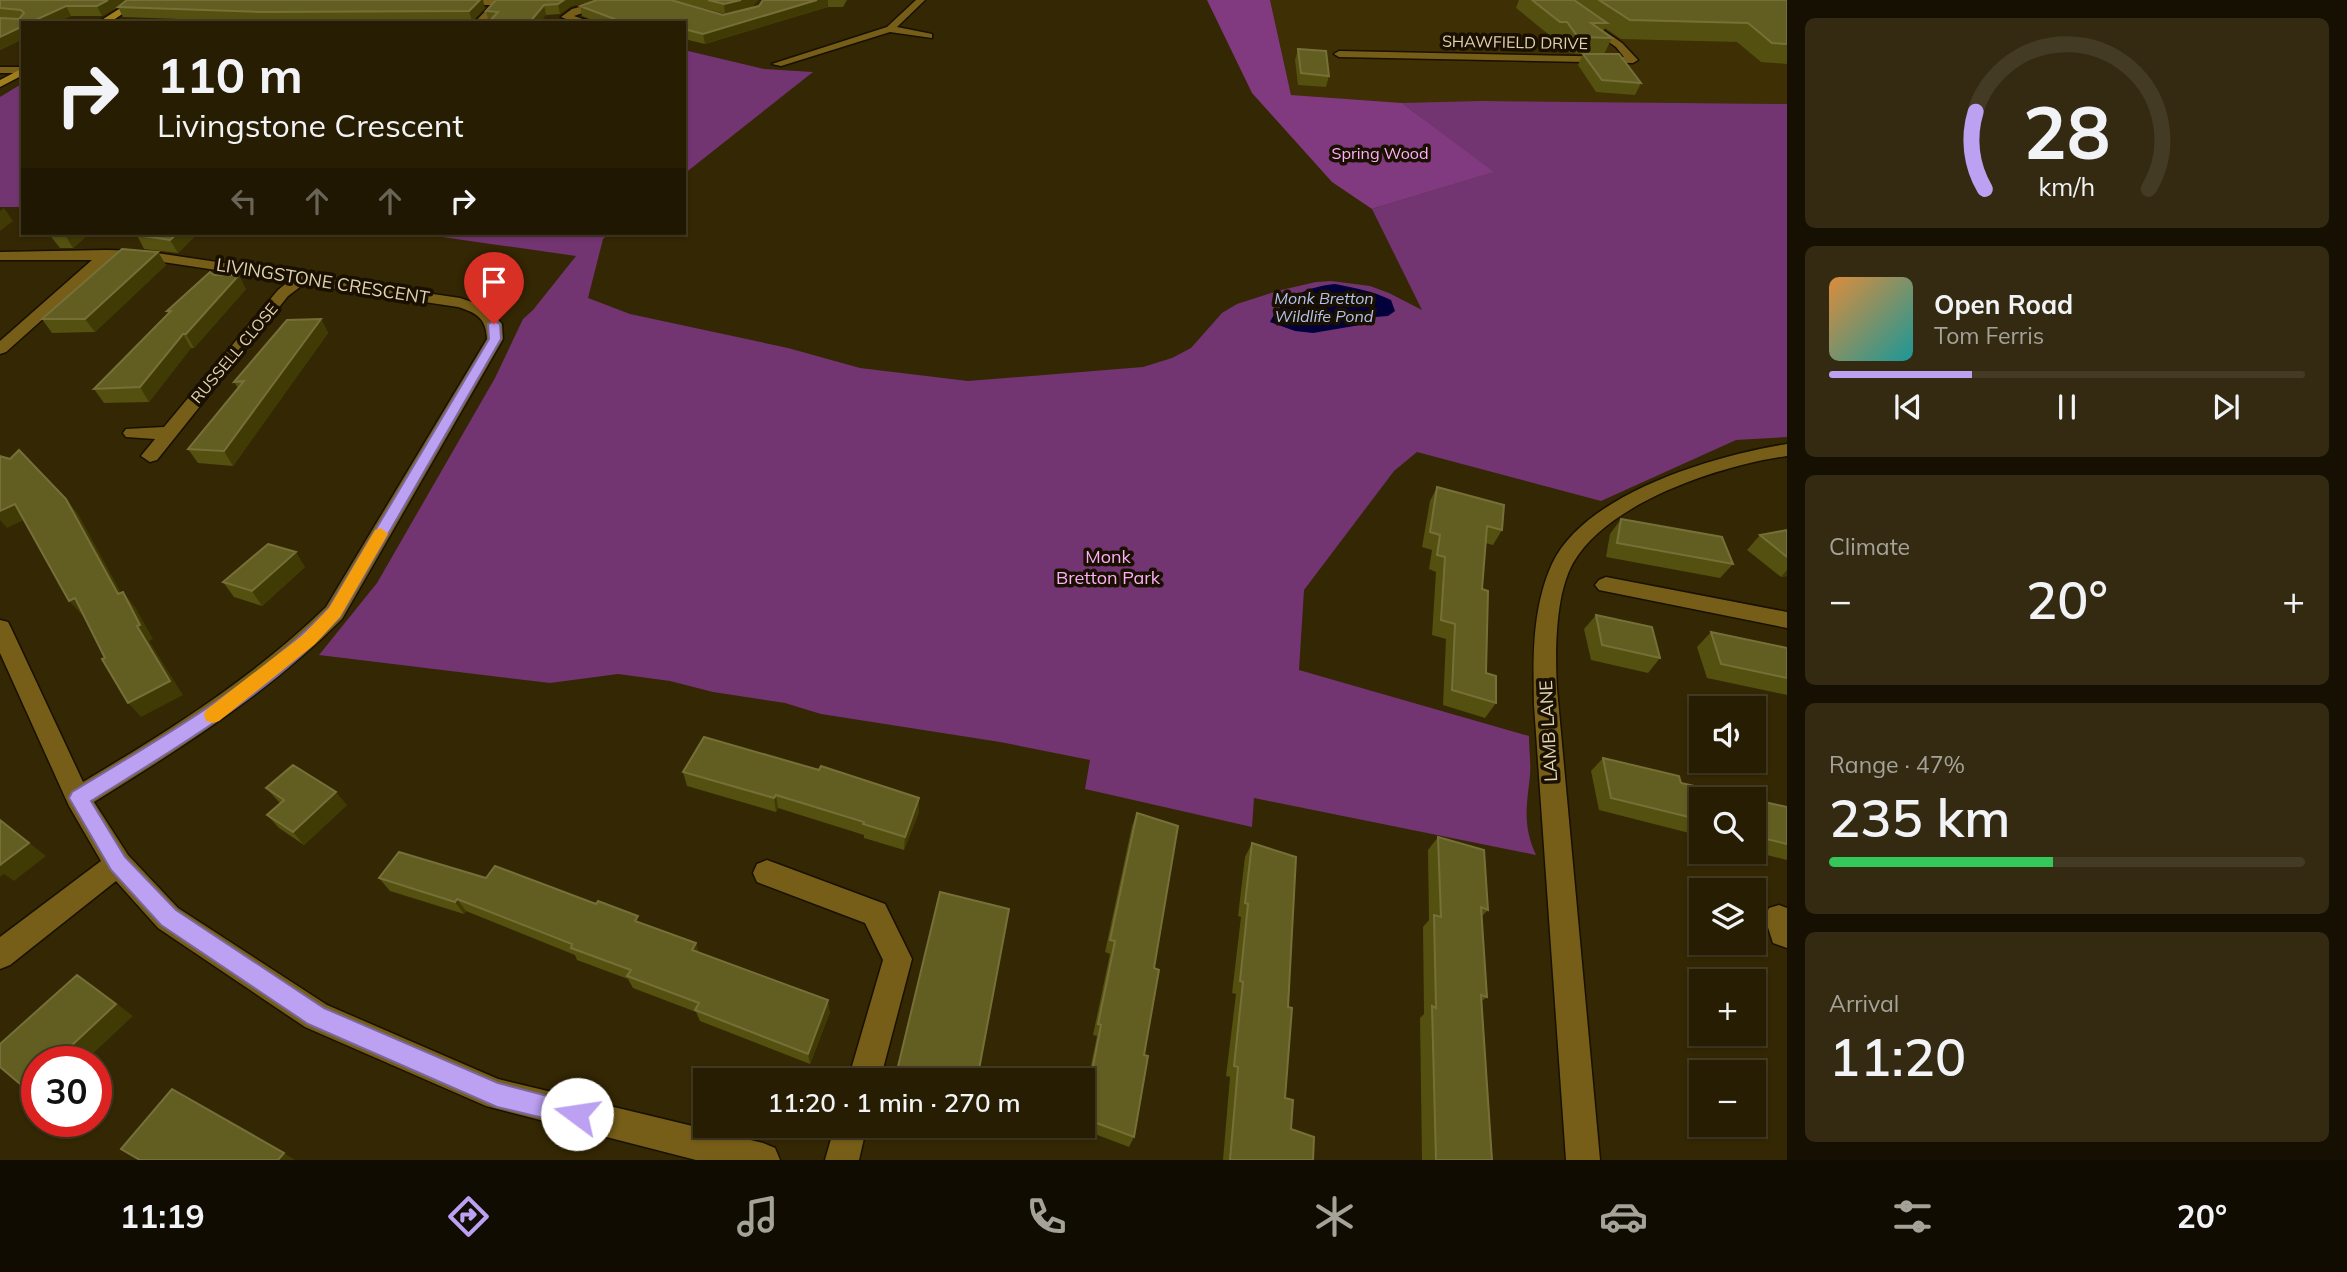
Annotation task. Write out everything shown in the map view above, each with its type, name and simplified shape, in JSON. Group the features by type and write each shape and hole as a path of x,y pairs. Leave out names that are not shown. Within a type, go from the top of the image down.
{"main road":[{"path":"105,21 139,0"},
{"path":"0,84 21,71"}],"street":[{"path":"581,21 566,17 575,11 616,0"},
{"path":"777,64 890,29 921,0"},
{"name":"SHAWFIELD DRIVE","path":"1339,54 1633,60 1619,45 1553,0"},
{"path":"446,2 499,1"},
{"path":"481,21 499,1"},
{"path":"890,29 929,36"},
{"path":"803,56 821,64"},
{"path":"0,70 21,70"},
{"path":"0,349 107,254"},
{"name":"LIVINGSTONE CRESCENT","path":"0,256 143,255 304,277 460,303 482,310 494,324 495,339 334,612 309,639 221,710 79,798"},
{"name":"RUSSELL CLOSE","path":"150,456 283,293 304,277"},
{"path":"132,433 167,433"},
{"name":"LAMB LANE","path":"1583,1160 1563,890 1549,764 1544,635 1549,606 1563,561 1587,530 1625,503 1755,453 1787,450"},
{"path":"1606,584 1787,620"},
{"path":"0,628 79,798 118,864 168,918 316,1016 497,1095 763,1160"},
{"path":"0,955 118,864"},
{"path":"767,873 875,913 898,959 867,1068"},
{"path":"842,1160 848,1138"}],"shaded area":[{"path":"1270,0 1787,0 1787,104 1402,103 1291,95"}],"green space":[{"name":"Spring Wood","path":"1207,0 1270,0 1291,95 1402,103 1494,172 1372,209 1332,182 1252,93"},
{"path":"686,50 764,69 813,72 686,172"},
{"path":"21,84 21,207 0,207 0,97"},
{"name":"Monk Bretton Park","path":"1480,101 1787,104 1787,437 1736,440 1601,501 1417,452 1394,471 1304,590 1299,670 1529,736 1527,824 1536,855 1254,798 1252,827 1085,789 1090,760 1000,742 821,714 785,703 713,692 670,681 618,674 550,683 319,655 377,583 495,378 523,319 576,256 428,235 608,235 603,239 588,298 630,314 788,348 860,368 968,381 1143,367 1172,358 1191,348 1222,313 1237,304 1316,282 1331,281 1370,286 1422,310 1372,209 1493,172 1402,103"}],"water":[{"name":"Monk Bretton Wildlife Pond","path":"1335,284 1364,290 1391,300 1395,311 1360,325 1313,333 1295,331 1270,322 1281,306 1297,295 1316,287"}],"building":[{"path":"0,0 108,0 97,6 66,6 33,21 21,21 21,27 0,37 0,18 19,19 24,13 21,10 0,8"},
{"path":"127,0 480,0 469,11 260,12 118,7"},
{"path":"496,0 564,0 558,4 544,5 531,21 490,21 498,12 486,11"},
{"path":"597,0 671,0 723,15 759,6 763,0 817,0 703,34 686,30 686,21 620,21 580,6"},
{"path":"708,0 741,0 724,4"},
{"path":"1532,0 1574,0 1607,23 1591,23 1612,38 1578,37 1567,22 1560,22"},
{"path":"1599,0 1787,0 1787,44 1772,43 1748,23 1630,20"},
{"path":"1298,49 1326,51 1329,76 1301,73"},
{"path":"1583,54 1619,54 1641,83 1602,80"},
{"path":"137,235 176,235 170,240"},
{"path":"122,249 158,252 85,319 42,319"},
{"path":"210,272 214,275 239,275 186,334 183,334 140,387 94,389 171,311 167,311"},
{"path":"321,319 224,451 188,449 244,381 234,382 287,320"},
{"path":"19,450 66,499 118,594 123,592 140,625 137,626 170,681 128,703 102,659 105,658 75,598 69,601 15,504 0,511 0,456 10,459"},
{"path":"1437,487 1504,505 1502,530 1487,526 1482,589 1488,591 1486,673 1496,676 1496,703 1452,690 1455,624 1441,620 1445,557 1437,555 1440,535 1430,532"},
{"path":"1621,519 1722,537 1733,564 1617,543"},
{"path":"1787,530 1787,557 1760,535"},
{"path":"268,544 296,552 252,591 223,582"},
{"path":"1596,615 1652,627 1660,658 1602,645"},
{"path":"1711,632 1787,648 1787,678 1721,664"},
{"path":"704,737 819,770 821,766 919,798 905,837 776,795 774,798 683,772"},
{"path":"1603,758 1679,776 1681,783 1699,787 1689,787 1689,817 1611,798"},
{"path":"293,765 336,792 293,832 267,815 284,800 266,788"},
{"path":"1766,802 1787,807 1787,844 1766,839"},
{"path":"1137,813 1178,826 1154,968 1159,970 1144,1055 1148,1056 1134,1137 1095,1122 1095,1068 1093,1068 1101,1025 1098,1024 1115,941 1110,940"},
{"path":"0,820 29,843 0,865"},
{"path":"1438,837 1484,850 1488,910 1481,907 1487,997 1481,995 1492,1160 1436,1160 1432,1006 1436,1008 1434,915 1441,917"},
{"path":"1252,843 1296,857 1288,1007 1292,1008 1285,1098 1293,1100 1291,1129 1314,1137 1313,1160 1230,1160 1238,1067 1234,1066 1248,904 1245,903"},
{"path":"399,852 486,878 495,866 596,904 598,901 638,916 635,921 696,943 692,950 828,1000 808,1054 695,1010 699,1003 627,976 631,970 571,948 572,944 457,899 455,902 379,878"},
{"path":"940,892 1009,909 979,1068 898,1068"},
{"path":"77,975 116,1004 71,1046 21,1046 21,1085 0,1067 0,1044"},
{"path":"172,1089 284,1153 278,1160 140,1160 121,1149"}],"slow traffic":[{"path":"213,715 309,639 334,612 381,534"}],"route":[{"path":"494,324 495,339 334,612 309,639 221,710 79,798 118,864 168,918 316,1016 497,1095 577,1114"}]}
